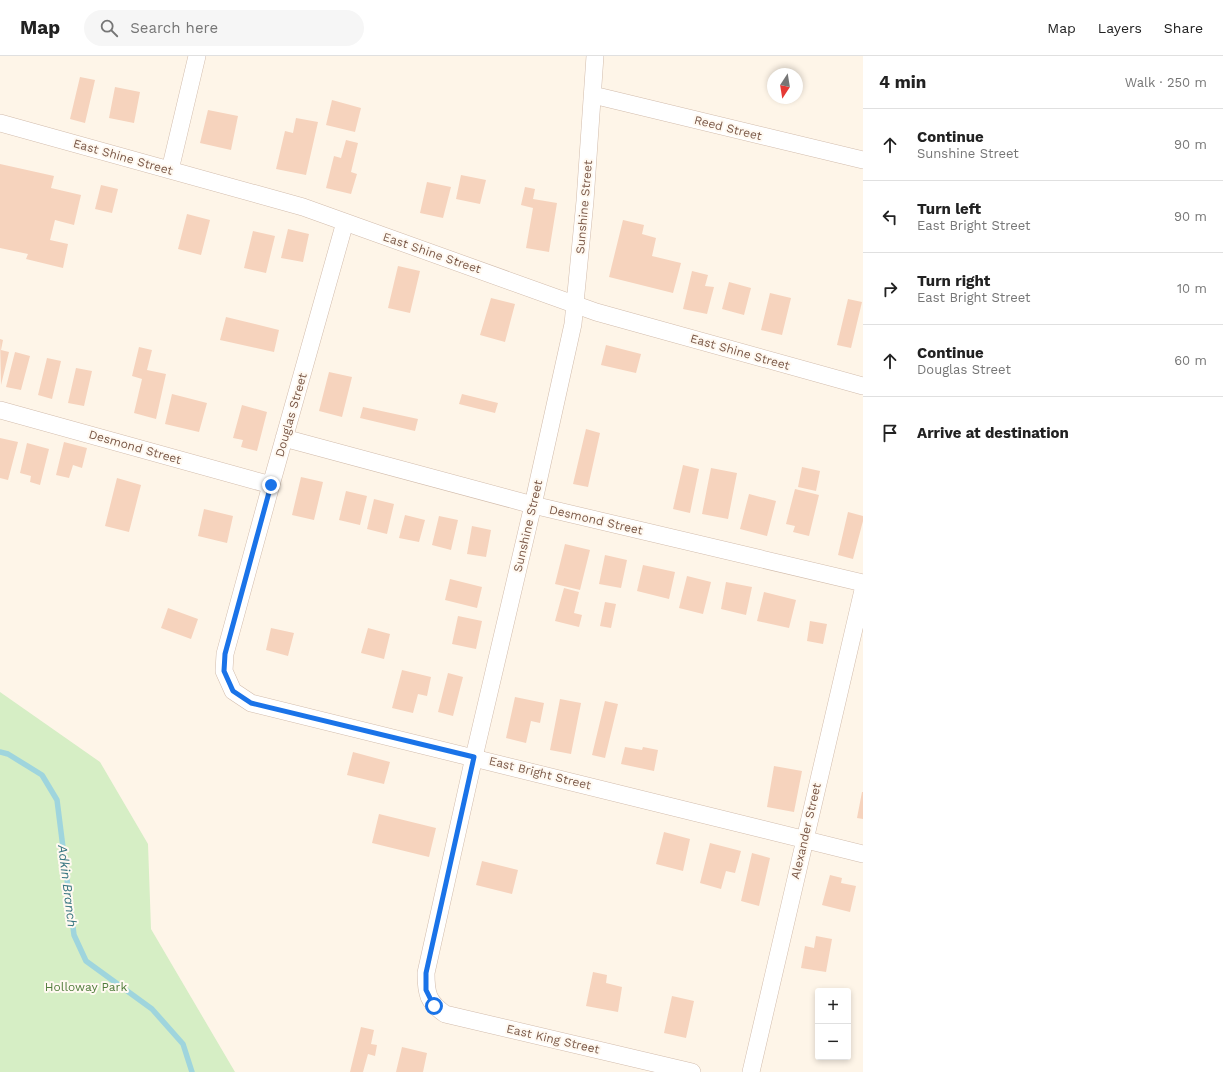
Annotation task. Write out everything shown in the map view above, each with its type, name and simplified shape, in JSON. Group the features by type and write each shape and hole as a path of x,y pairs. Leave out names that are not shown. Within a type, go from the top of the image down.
{"street":[{"path":"170,170 197,56"},
{"name":"Sunshine Street","path":"426,990 426,973 573,324 585,201 595,56"},
{"name":"Reed Street","path":"592,95 863,160"},
{"name":"East Shine Street","path":"0,123 302,207 604,314 863,386"},
{"name":"Douglas Street","path":"225,654 345,222"},
{"name":"Desmond Street","path":"0,410 271,485"},
{"name":"Desmond Street","path":"284,438 533,505 863,583"},
{"name":"Alexander Street","path":"752,1072 804,840 863,590"},
{"name":"East Bright Street","path":"225,654 224,671 233,691 251,703 863,854"},
{"name":"East King Street","path":"426,990 434,1006 446,1014 692,1072"}],"green space":[{"name":"Holloway Park","path":"0,692 100,762 148,844 151,929 235,1072 0,1072"}],"building":[{"path":"80,77 95,80 85,123 70,119"},
{"path":"115,87 140,92 134,123 109,118"},
{"path":"332,100 361,108 355,132 326,125"},
{"path":"208,110 238,116 231,150 200,143"},
{"path":"296,118 318,122 306,175 276,169 285,131 293,133"},
{"path":"346,140 358,143 351,172 357,174 351,194 326,188 334,156 341,158"},
{"path":"0,164 54,176 51,188 81,195 74,225 55,220 50,240 68,244 63,268 26,259 28,254 0,248"},
{"path":"461,175 486,180 480,204 456,199"},
{"path":"427,182 451,187 443,218 420,213"},
{"path":"101,185 118,189 112,213 95,209"},
{"path":"525,187 535,189 533,199 557,203 549,252 526,248 533,208 521,205"},
{"path":"187,214 210,220 201,255 178,249"},
{"path":"623,220 644,225 642,234 656,238 652,256 681,263 673,293 609,277"},
{"path":"288,229 309,234 303,262 281,258"},
{"path":"253,231 275,236 266,273 244,268"},
{"path":"398,266 420,271 410,313 388,308"},
{"path":"692,271 708,275 705,286 714,287 707,314 683,309"},
{"path":"729,282 751,288 744,315 722,309"},
{"path":"770,293 791,298 782,335 761,330"},
{"path":"491,298 515,304 505,342 480,335"},
{"path":"848,299 862,302 851,348 837,345"},
{"path":"226,317 279,330 274,352 220,340"},
{"path":"0,339 3,340 1,350 9,352 1,385"},
{"path":"606,345 641,354 636,373 601,365"},
{"path":"139,347 152,350 147,370 166,374 156,419 134,413 142,379 132,376"},
{"path":"15,352 30,356 21,390 6,387"},
{"path":"47,358 61,361 52,399 38,395"},
{"path":"76,368 92,371 84,406 68,403"},
{"path":"329,372 352,377 342,417 319,411"},
{"path":"172,394 207,403 199,432 165,424"},
{"path":"462,394 498,403 495,413 459,404"},
{"path":"242,405 267,412 257,451 241,447 243,440 233,438"},
{"path":"363,407 418,419 415,431 360,418"},
{"path":"586,429 600,433 588,487 573,484"},
{"path":"0,438 18,442 8,480 0,478"},
{"path":"64,442 87,448 82,468 73,465 69,478 56,475"},
{"path":"27,443 49,449 40,485 30,482 31,476 20,473"},
{"path":"683,465 699,469 690,513 673,509"},
{"path":"802,467 820,471 816,491 798,487"},
{"path":"711,468 737,473 728,519 702,514"},
{"path":"301,477 323,482 314,520 292,515"},
{"path":"117,478 141,485 129,532 105,526"},
{"path":"795,489 819,495 809,536 793,532 795,526 786,524"},
{"path":"346,491 367,496 360,525 339,520"},
{"path":"749,494 776,501 767,536 740,529"},
{"path":"374,499 394,504 387,534 367,529"},
{"path":"204,509 233,516 227,543 198,536"},
{"path":"848,512 863,516 853,559 838,555"},
{"path":"405,515 425,520 419,542 399,538"},
{"path":"439,516 458,520 451,550 432,545"},
{"path":"472,526 491,530 486,557 467,554"},
{"path":"565,544 590,550 580,590 555,584"},
{"path":"605,555 627,560 621,588 599,584"},
{"path":"643,565 675,572 669,599 637,591"},
{"path":"687,576 711,582 703,614 679,608"},
{"path":"450,579 482,587 477,608 445,600"},
{"path":"726,582 752,587 746,615 721,609"},
{"path":"564,588 579,592 574,613 582,615 579,627 555,621"},
{"path":"764,592 796,600 789,628 757,621"},
{"path":"605,602 616,604 611,628 600,626"},
{"path":"168,608 198,619 191,639 161,628"},
{"path":"458,616 482,621 476,649 452,644"},
{"path":"810,621 827,624 823,644 807,641"},
{"path":"271,628 294,633 288,656 266,650"},
{"path":"368,628 390,634 384,659 361,653"},
{"path":"402,670 431,677 427,696 418,694 413,713 392,708"},
{"path":"448,673 463,677 453,716 438,712"},
{"path":"515,697 544,703 540,723 531,721 526,743 506,738"},
{"path":"560,699 581,703 571,754 550,750"},
{"path":"605,701 618,704 605,758 592,755"},
{"path":"625,747 642,750 643,747 658,750 654,771 621,764"},
{"path":"353,752 390,762 384,784 347,775"},
{"path":"774,766 802,771 794,812 767,807"},
{"path":"863,792 863,819 857,818"},
{"path":"379,814 436,828 429,857 372,843"},
{"path":"664,832 690,839 683,871 656,864"},
{"path":"710,843 741,851 735,873 726,871 721,889 700,883"},
{"path":"752,853 770,858 759,906 741,901"},
{"path":"482,861 518,870 512,894 476,885"},
{"path":"830,875 842,878 841,883 856,886 850,912 822,905"},
{"path":"816,936 832,939 826,972 801,968 805,946 814,948"},
{"path":"593,972 607,975 606,983 622,987 618,1012 586,1006"},
{"path":"672,996 694,1001 686,1038 664,1033"},
{"path":"361,1027 374,1030 371,1044 377,1045 375,1056 368,1054 363,1072 350,1072"},
{"path":"402,1047 427,1053 423,1072 396,1072"}],"waterway":[{"name":"Adkin Branch","path":"0,752 8,754 42,775 57,800 74,935 86,961 152,1009 183,1044 192,1072"}],"route":[{"path":"271,485 225,654 224,671 233,691 251,703 474,757 426,973 426,990 434,1006"}]}
